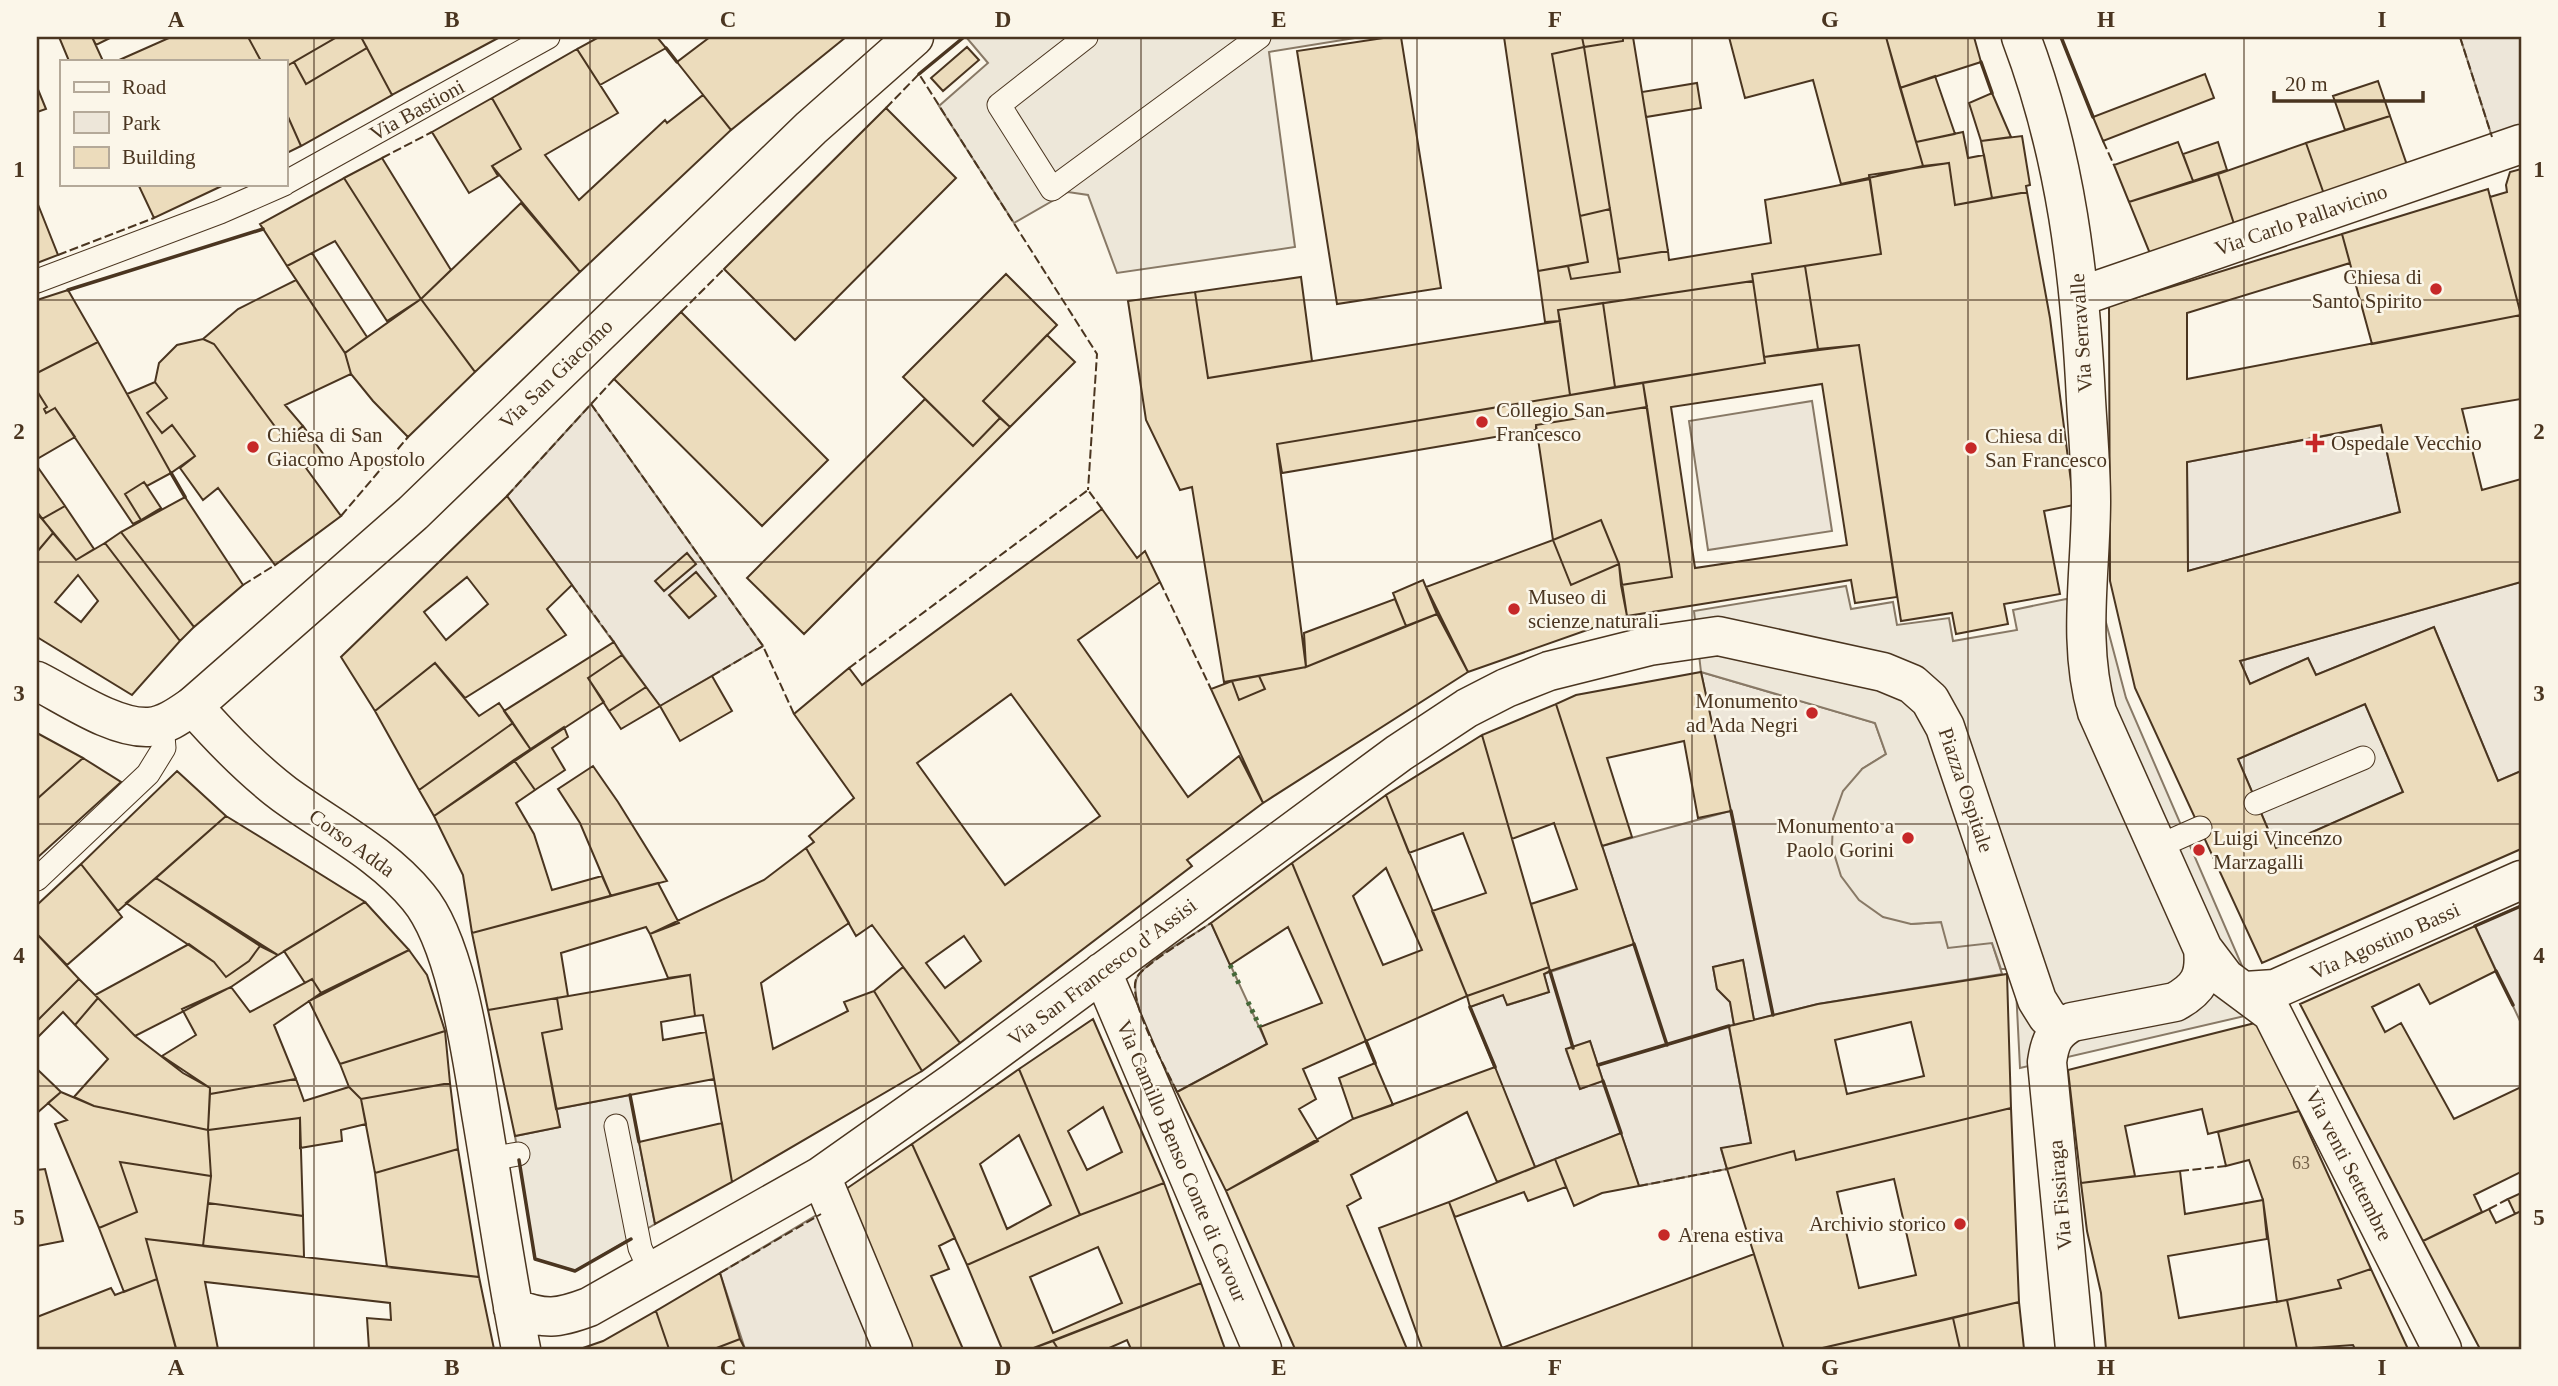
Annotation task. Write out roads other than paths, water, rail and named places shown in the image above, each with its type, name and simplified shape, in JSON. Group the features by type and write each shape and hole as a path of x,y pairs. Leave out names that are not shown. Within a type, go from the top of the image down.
{"street":[{"name":"Via San Giacomo","path":"178,715 413,513 811,128 914,37"},
{"name":"Via Serravalle","path":"2021,37 2039,84 2054,143 2081,296 2091,500 2085,636 2090,687 2097,712 2157,847"},
{"name":"Via Carlo Pallavicino","path":"2081,296 2521,144"},
{"name":"Via San Francesco d’Assisi","path":"513,1308 539,1318 560,1318 589,1307 821,1176 1399,753 1467,708 1506,688 1549,671 1697,638"},
{"name":"Piazza Ospitale","path":"1697,638 1743,640 1883,672 1912,684 1930,700 1945,727 2038,1000 2055,1035"},
{"path":"37,681 120,721 150,727 178,715"},
{"name":"Corso Adda","path":"178,715 282,792 371,853 420,899 437,929 503,1156 513,1308 521,1349"},
{"path":"2157,847 2203,949 2225,978 2245,991"},
{"name":"Via Agostino Bassi","path":"2245,991 2275,989 2521,880"},
{"path":"2055,1035 2072,1022 2175,1002 2190,994 2203,974 2203,949"},
{"name":"Via Camillo Benso Conte di Cavour","path":"1102,972 1262,1349"},
{"name":"Via venti Settembre","path":"2245,991 2272,1013 2442,1349"},
{"name":"Via Fissiraga","path":"2055,1035 2048,1062 2075,1349"},
{"path":"821,1176 893,1349"}],"lane":[{"name":"Via Bastioni","path":"287,182 548,37"},
{"path":"1086,37 999,105 1052,189 1259,37"},
{"name":"Via Bastioni","path":"37,281 208,217 278,186"},
{"path":"37,879 148,775 164,748 178,715"},
{"path":"2256,803 2363,758"},
{"path":"2157,847 2200,828"},
{"path":"616,1126 640,1248 651,1272"}],"place":[{"name":"Chiesa di Santo Spirito","path":"2436,289"},
{"name":"Collegio San Francesco","path":"1482,422"},
{"name":"Ospedale Vecchio","path":"2315,443"},
{"name":"Chiesa di San Giacomo Apostolo","path":"253,447"},
{"name":"Chiesa di San Francesco","path":"1971,448"},
{"name":"Museo di scienze naturali","path":"1514,609"},
{"name":"Monumento ad Ada Negri","path":"1812,713"},
{"name":"Monumento a Paolo Gorini","path":"1908,838"},
{"name":"Luigi Vincenzo Marzagalli","path":"2199,850"},
{"name":"Archivio storico","path":"1960,1224"},
{"name":"Arena estiva","path":"1664,1235"}]}
